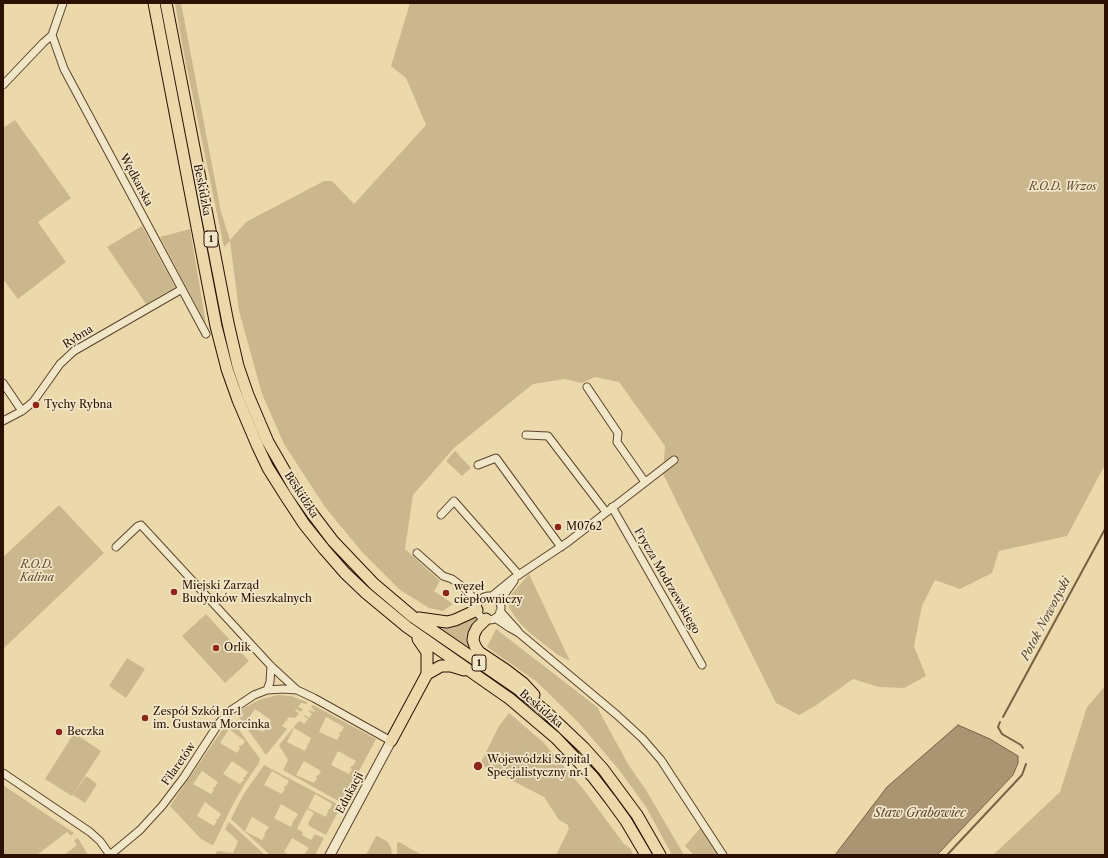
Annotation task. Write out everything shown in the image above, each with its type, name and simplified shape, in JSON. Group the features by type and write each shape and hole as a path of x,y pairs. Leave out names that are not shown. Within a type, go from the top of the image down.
{"main road":[{"name":"Beskidzka","path":"154,3 216,326 227,369 238,400 268,468 304,524 345,573 406,627 510,699 537,720 575,757 610,799 626,821 646,855"},
{"name":"Beskidzka","path":"166,3 228,324 238,366 259,421 295,489 333,541 354,564 394,602 413,617 518,689 570,734 603,769 637,815 660,855"},
{"path":"413,617 431,621 447,622 455,620 479,603"},
{"path":"491,619 477,628 473,640 475,646 479,652 523,683 535,696 544,710"},
{"path":"391,741 427,674 427,652 420,641 406,627"},
{"path":"427,674 441,666 451,666 474,674"}],"street":[{"path":"3,85 52,35 63,3"},
{"name":"Wędkarska","path":"52,35 64,69 206,334"},
{"name":"Rybna","path":"3,422 22,411 39,396 60,364 74,351 182,289"},
{"path":"3,383 22,411"},
{"path":"587,387 618,433 617,442 645,482"},
{"name":"Frycza Modrzewskiego","path":"526,435 548,436 609,510 702,665"},
{"path":"478,465 496,458 561,547"},
{"path":"479,603 492,596 519,575 561,547 674,460"},
{"path":"441,515 454,501 519,575"},
{"name":"Filaretów","path":"116,546 141,525 272,666 297,690 391,741"},
{"path":"417,553 443,576 452,579 464,588 479,603 480,616 491,619 519,633 617,715 642,738 662,760 723,855"},
{"path":"519,575 499,602 500,611 513,624 519,633"},
{"path":"492,596 499,602"},
{"path":"491,619 500,611"},
{"path":"267,690 270,682 272,666"},
{"name":"Filaretów","path":"110,855 140,830 162,806 184,777 219,723 230,711 254,695 267,690 297,690"},
{"name":"Edukacji","path":"330,855 391,741"},
{"path":"3,773 90,832 100,840 110,855"}],"green space":[{"name":"R.O.D. Wrzos","path":"175,3 181,3 221,212 230,240 246,222 324,181 332,181 354,204 426,125 406,78 391,66 410,3 1105,3 1105,465 1067,536 999,551 992,573 960,589 935,580 922,606 914,646 926,676 904,688 879,687 853,679 815,706 799,715 776,703 663,474 665,446 619,382 595,377 582,383 565,379 533,384 454,448 413,495 405,549 440,581 434,591 453,604 443,611 429,608 400,590 362,552 325,507 284,444 262,394 239,311 230,241 224,247 183,49"},
{"path":"15,120 71,198 38,222 66,262 18,299 3,279 3,128"},
{"path":"142,226 175,287 146,304 107,247"},
{"path":"190,229 206,324 160,237"},
{"path":"455,451 471,468 462,476 446,461"},
{"name":"R.O.D. Kalina","path":"59,505 104,553 3,649 3,557"},
{"path":"529,574 570,661 558,655 531,634 519,622 509,608 510,596"},
{"name":"Orlik","path":"206,614 249,661 225,683 182,636"},
{"path":"475,614 480,620 476,654 434,626"},
{"path":"496,629 597,707 628,764 646,790 684,855 672,855 646,807 620,771 579,723 537,682 487,647"},
{"path":"127,658 145,669 126,698 109,686"},
{"path":"1105,686 1105,855 993,855 1060,792 1087,707"},
{"path":"277,695 291,696 307,702 307,704 301,703 298,707 303,709 301,712 296,709 295,710 299,714 295,718 289,717 282,726 287,729 266,755 237,712 259,700","holes":["255,709 271,720 268,725 266,724 263,732 246,722"]},
{"path":"313,705 376,739 342,803 283,770 288,760 279,745 298,722 300,721 304,724 308,719 304,716 305,715 309,718 312,714 308,711 315,711 311,707","holes":["326,717 344,727 337,740 319,732","294,728 311,738 305,751 287,742","338,751 356,761 353,766 351,766 350,768 352,769 349,774 331,765","304,761 321,771 318,776 317,775 314,783 296,775"]},
{"path":"509,713 543,742 584,790 624,844 631,849 633,855 556,855 569,829 568,825 559,820 544,797 480,764 499,726"},
{"path":"229,720 232,720 260,759 231,808 214,844 212,845 201,839 170,806","holes":["229,729 245,741 242,746 240,745 237,753 220,743","232,761 248,772 240,784 223,774","202,771 218,782 211,794 193,784","205,802 221,814 218,819 215,820 217,821 214,826 197,816"]},
{"path":"74,733 101,751 72,796 45,779"},
{"path":"264,765 341,806 326,835 309,826 308,823 314,813 307,809 297,829 303,832 302,835 311,840 315,834 324,838 315,855 304,855 309,848 292,838 284,852 290,855 270,855 231,819 243,795","holes":["272,771 289,781 283,788 285,789 282,794 264,785","315,794 332,804 326,817 308,808","281,804 298,814 291,827 274,818","252,817 269,827 262,840 245,831"]},
{"path":"86,776 97,784 85,803 73,795"},
{"path":"3,785 74,833 71,836 67,832 37,855 3,855"},
{"path":"229,822 265,855 215,855 217,851 233,853 238,841 225,829"},
{"path":"701,827 719,855 694,855 685,846"},
{"path":"377,836 388,842 392,855 366,855"},
{"path":"78,838 88,855 64,855 77,845 74,840"},
{"path":"399,842 422,855 397,855 397,843"}],"water":[{"name":"Staw Grabowiec","path":"958,725 990,739 1018,756 1018,763 1013,775 937,855 835,855 887,787"}],"waterway":[{"name":"Potok Nowotyski","path":"1003,717 1105,529"},
{"path":"1000,722 998,727 1002,734 1021,745 1023,748"},
{"path":"947,855 1022,775 1026,764"}],"place":[{"name":"Tychy Rybna","path":"36,405"},
{"name":"M0762","path":"558,527"},
{"name":"Miejski Zarząd Budynków Mieszkalnych","path":"174,592"},
{"name":"węzeł ciepłowniczy","path":"446,593"},
{"name":"Orlik","path":"216,648"},
{"name":"Zespół Szkół nr 1 im. Gustawa Morcinka","path":"145,718"},
{"name":"Beczka","path":"59,732"},
{"name":"Wojewódzki Szpital Specjalistyczny nr 1","path":"478,766"}]}
